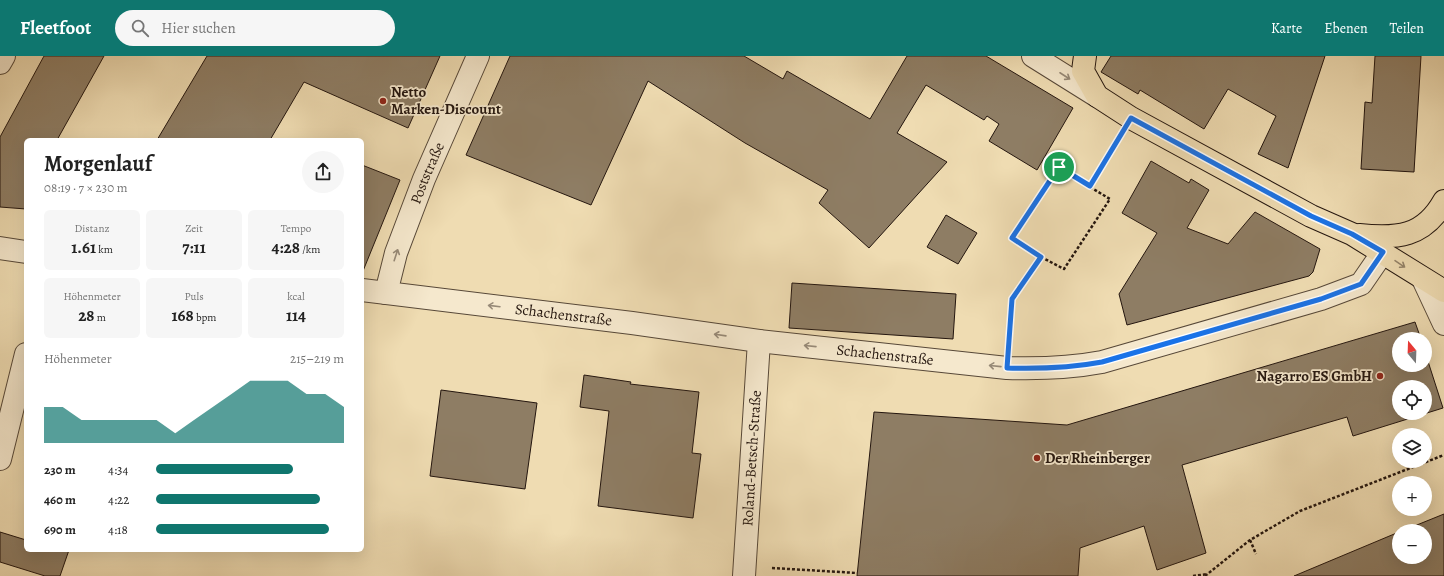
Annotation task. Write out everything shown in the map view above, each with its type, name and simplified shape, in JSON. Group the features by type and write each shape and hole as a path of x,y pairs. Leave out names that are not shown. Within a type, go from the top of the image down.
{"main road":[{"path":"1085,56 1083,71 1097,96 1131,118 1311,216 1352,234 1444,291"},
{"path":"1352,234 1392,237 1411,233 1422,227 1436,214 1444,201"}],"street":[{"path":"0,63 4,56"},
{"name":"Poststraße","path":"386,293 396,253 424,179 478,56"},
{"path":"1033,56 1097,96"},
{"path":"0,248 24,252"},
{"name":"Schachenstraße","path":"364,290 759,341 1007,368 1040,369 1072,367 1102,362 1321,299 1361,284 1383,252"},
{"path":"1423,279 1444,324"},
{"name":"Roland-Betsch-Straße","path":"745,571 759,341"},
{"path":"0,459 24,362"}],"path":[{"path":"1090,186 1131,118"},
{"path":"1059,167 1090,186 1110,199 1064,269 1041,257 1012,238 1059,167"},
{"path":"1007,368 1012,299 1041,257"},
{"path":"1193,576 1207,575 1250,540 1300,511 1444,455"},
{"path":"1250,540 1256,554"},
{"path":"745,571 857,573"}],"building":[{"path":"44,56 104,56 58,138 24,138 24,209 0,207 0,137"},
{"path":"207,56 440,56 408,128 304,82 271,138 158,138"},
{"path":"510,56 744,56 783,79 787,71 870,119 907,56 986,56 1073,108 1037,170 989,141 999,124 987,116 984,120 926,85 897,133 947,162 869,248 819,203 828,190 745,143 648,81 591,205 466,155"},
{"path":"1111,56 1325,56 1288,168 1258,154 1276,116 1228,89 1204,129 1140,90 1138,94 1101,72"},
{"path":"1375,56 1421,56 1414,172 1361,169 1365,102 1372,103"},
{"path":"1151,161 1189,183 1191,179 1209,190 1187,228 1228,244 1255,212 1320,249 1313,272 1309,276 1127,325 1119,294 1157,233 1122,213"},
{"path":"364,166 400,180 364,269"},
{"path":"946,215 977,233 958,264 927,247"},
{"path":"792,283 956,294 953,339 789,328"},
{"name":"Der Rheinberger","path":"1415,322 1419,332 1392,332 1392,372 1431,372 1443,408 1432,411 1432,380 1392,380 1392,420 1404,420 1353,436 1347,417 1182,465 1206,553 1157,570 1144,526 1080,548 1078,576 857,576 874,412 1067,425"},
{"path":"584,375 631,382 630,384 699,392 692,453 701,454 693,518 598,506 609,411 580,407"},
{"path":"441,390 537,403 525,489 430,476"},
{"path":"1444,514 1444,576 1294,576 1392,535 1392,564 1432,564 1432,524 1419,524"},
{"path":"0,532 24,539 24,552 68,552 60,576 45,576 0,562"}],"place":[{"name":"Netto Marken-Discount","path":"383,101"},
{"name":"Nagarro ES GmbH","path":"1380,376"},
{"name":"Der Rheinberger","path":"1037,458"}],"route":[{"path":"1131,118 1311,216 1352,234 1383,252 1361,284 1321,299 1142,352 1102,362 1072,367 1040,369 1007,368 1012,299 1041,257 1012,238 1059,167 1090,186 1131,118"}]}
